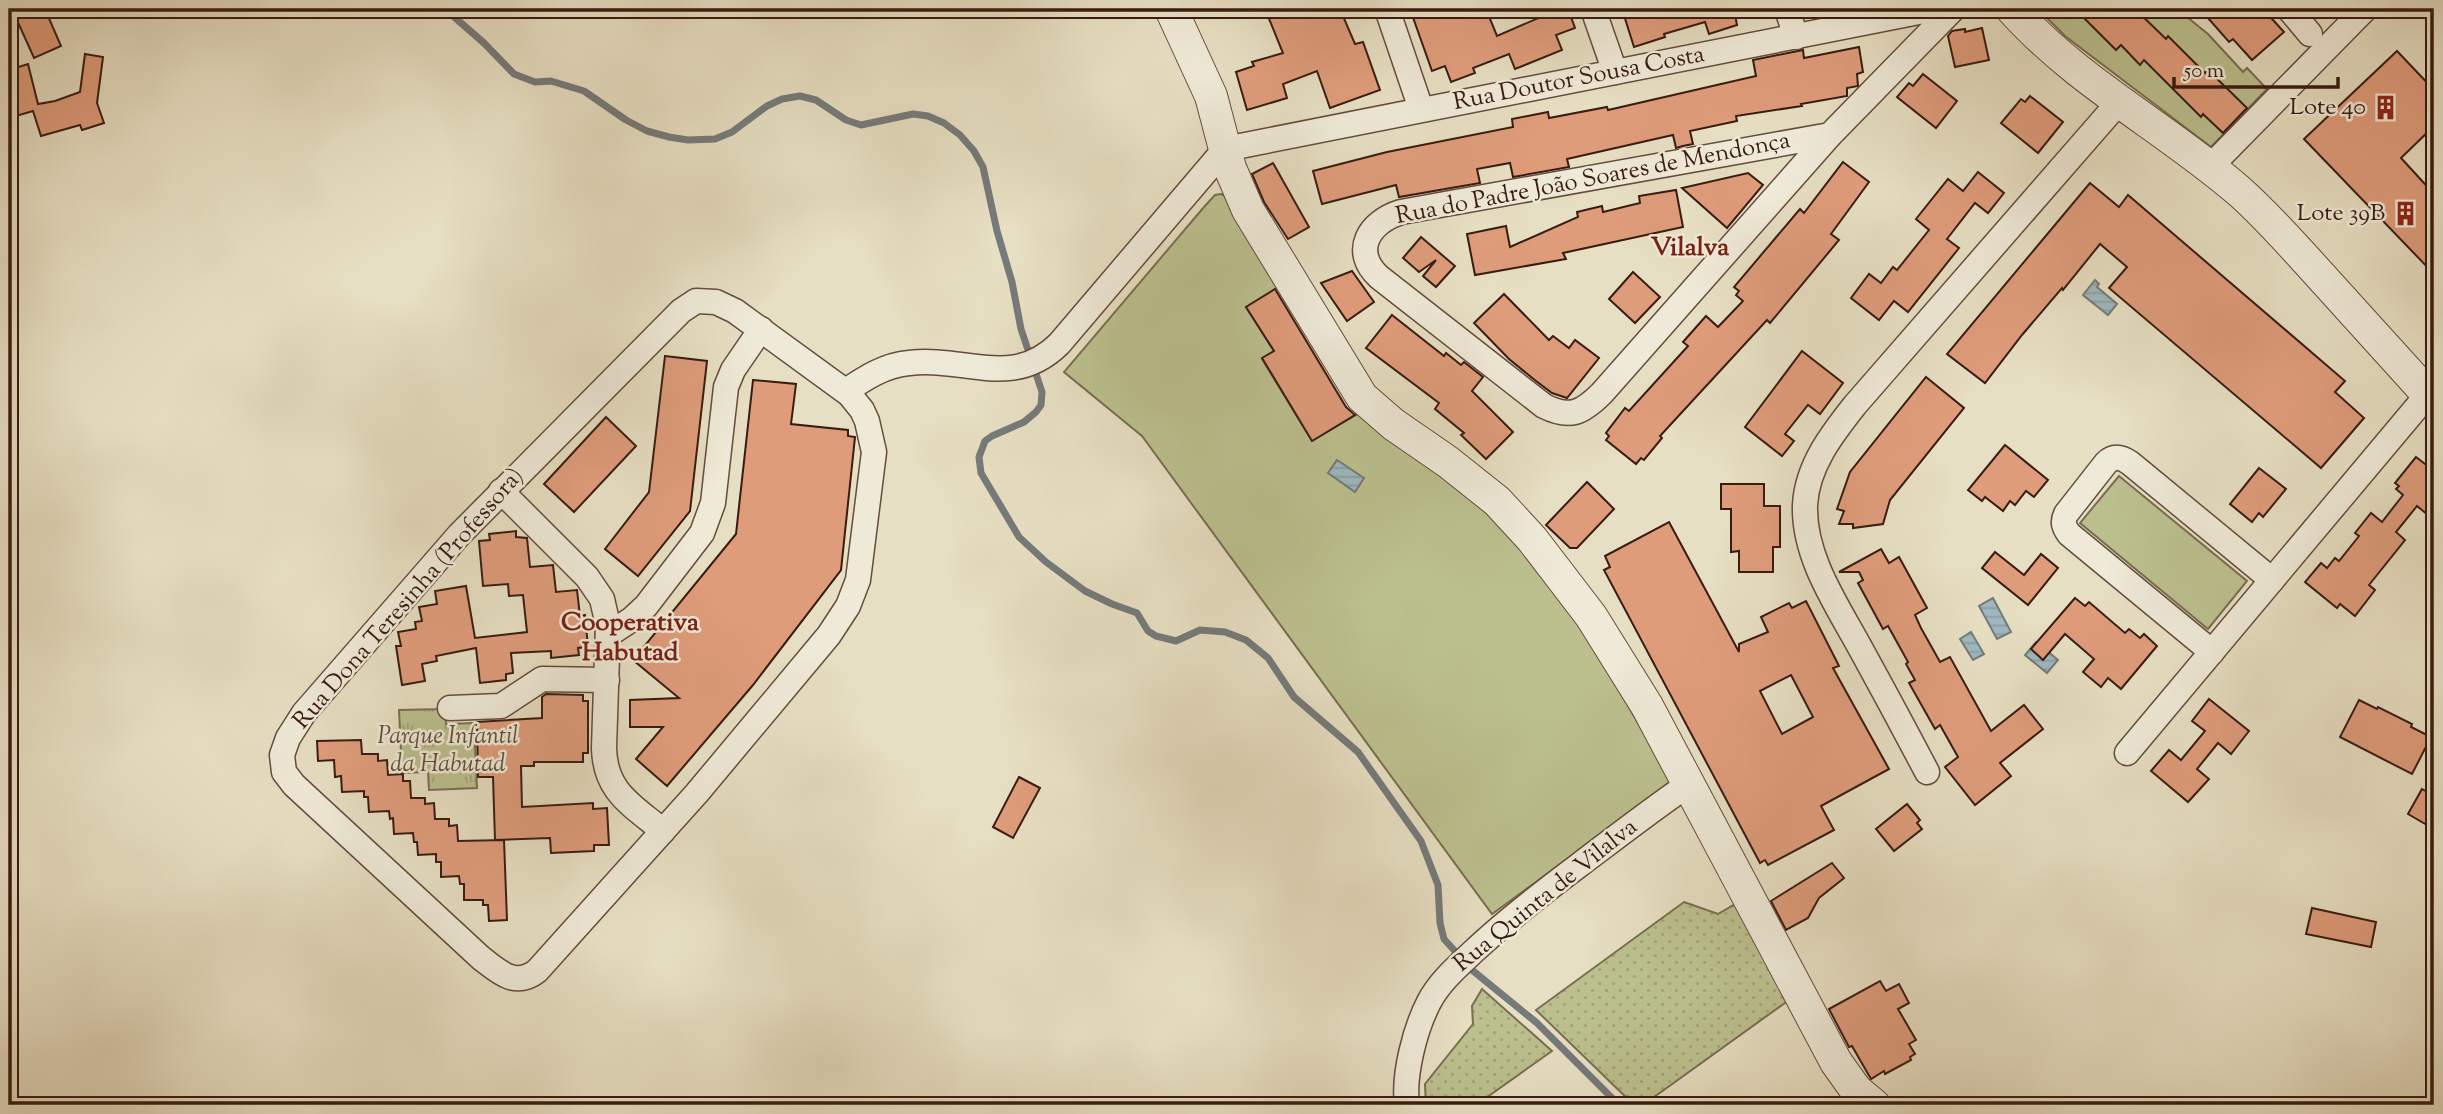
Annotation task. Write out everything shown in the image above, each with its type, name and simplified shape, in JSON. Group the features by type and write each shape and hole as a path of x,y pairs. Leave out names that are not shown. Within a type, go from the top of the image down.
{"street":[{"path":"1171,9 1211,96 1230,168 1248,211 1352,383 1384,418 1489,494 1532,540 1608,642 1647,706 1836,1062 1856,1090 1874,1105"},
{"path":"1387,9 1421,109"},
{"path":"1593,9 1615,72"},
{"path":"1787,9 1796,37"},
{"name":"Rua Doutor Sousa Costa","path":"1225,149 1934,9"},
{"path":"1830,135 1953,9"},
{"path":"2012,9 2029,27 2119,102 2210,167 2242,194 2431,397 2127,753"},
{"path":"2288,9 2310,34"},
{"path":"2210,167 2365,9"},
{"path":"1927,772 1817,566 1806,523 1805,504 1809,484 1824,447 1855,405 2119,102"},
{"name":"Rua do Padre João Soares de Mendonça","path":"1830,135 1602,393 1580,411 1569,414 1544,406 1379,277 1366,260 1368,239 1377,223 1401,212 1830,135"},
{"path":"846,391 878,372 905,363 930,362 998,370 1029,365 1044,357 1059,344 1225,149"},
{"name":"Rua Dona Teresinha (Professora)","path":"705,301 726,305 846,391 862,410 874,452 861,566 849,606 829,635 663,831 531,976 516,979 503,975 481,958 293,785 284,772 282,755 284,746 304,713 440,556 501,491 688,305 705,301"},
{"path":"608,635 646,606 702,533 713,503 726,387 733,370 761,329"},
{"path":"2212,652 2069,534 2064,527 2066,514 2106,463 2111,458 2118,457 2130,463 2272,580"},
{"path":"501,491 593,583 606,608 608,635 604,748 607,776 618,792 663,831"},
{"path":"450,708 501,706 542,679 607,680"},
{"name":"Rua Quinta de Vilalva","path":"1407,1105 1407,1072 1429,1001 1452,971 1632,824 1689,784"}],"green space":[{"path":"2038,9 2177,9 2208,34 2243,72 2247,68 2267,89 2211,147 2065,36"},
{"path":"1215,195 1228,197 1281,286 1246,307 1274,351 1262,359 1312,441 1359,413 1419,452 1507,531 1571,613 1673,782 1492,914 1142,436 1064,372 1204,207"},
{"path":"2119,476 2247,581 2208,629 2080,523"},
{"name":"Parque Infantil da Habutad","path":"445,709 446,724 474,723 477,788 429,790 428,772 402,773 399,710"},
{"path":"1684,902 1718,914 1737,903 1789,1000 1643,1105 1634,1105 1536,1010"},
{"path":"1482,989 1552,1051 1476,1105 1426,1105 1425,1084 1473,1024 1472,1006"}],"water":[{"path":"2095,280 2099,284 2097,287 2117,304 2108,315 2083,295"},
{"path":"1337,460 1364,478 1355,492 1328,473"},
{"path":"1993,598 2011,632 1997,639 1979,606"},
{"path":"1971,632 1984,654 1973,660 1960,639"},
{"path":"2036,642 2058,660 2047,673 2025,655"}],"building":[{"path":"45,9 61,46 34,58 16,18"},
{"path":"1265,9 1340,9 1355,44 1363,42 1380,90 1330,108 1317,71 1283,84 1287,98 1247,110 1236,72 1254,66 1252,62 1283,53"},
{"path":"1410,9 1486,9 1497,36 1559,9 1568,9 1575,28 1556,35 1562,50 1515,69 1509,54 1473,68 1475,73 1451,82 1445,66 1432,71"},
{"path":"1622,9 1734,9 1737,25 1709,34 1705,22 1664,34 1665,37 1634,47"},
{"path":"2075,9 2135,9 2166,39 2168,36 2205,73 2208,70 2247,108 2223,133 2203,114 2201,117 2144,60 2140,65 2121,45 2116,50"},
{"path":"2200,9 2263,9 2284,32 2252,60 2233,39 2229,42"},
{"path":"1982,28 1989,60 1955,67 1948,36 1952,31 1965,29 1965,32"},
{"path":"1859,47 1863,72 1857,74 1858,86 1847,88 1847,96 1736,116 1737,121 1690,131 1693,144 1676,148 1673,135 1567,159 1569,167 1513,177 1510,163 1477,169 1480,183 1399,197 1396,185 1322,204 1313,171 1387,152 1513,127 1512,119 1548,112 1549,118 1607,107 1608,110 1756,76 1753,60 1803,50 1804,58"},
{"name":"Lote 40","path":"2397,51 2434,90 2434,126 2401,158 2434,194 2434,274 2304,139"},
{"path":"85,54 103,57 97,103 104,123 82,130 80,125 41,136 33,111 9,118 9,70 28,64 38,104 55,101 80,92"},
{"path":"1923,74 1957,101 1936,128 1897,97 1909,83 1913,86"},
{"path":"2030,96 2063,122 2038,153 2001,123 2021,99 2025,102"},
{"path":"1843,162 1869,182 1831,234 1839,240 1770,323 1767,320 1660,436 1662,438 1644,460 1641,458 1636,464 1606,440 1609,436 1606,433 1625,408 1629,411 1688,346 1683,342 1706,316 1718,327 1743,301 1736,295 1739,291 1734,287 1800,209 1804,213"},
{"path":"1273,163 1309,227 1288,239 1264,202 1252,174"},
{"path":"1978,172 2004,193 1988,213 1975,203 1947,239 1959,248 1908,312 1894,301 1879,320 1851,298 1869,274 1881,283 1893,267 1897,270 1929,230 1916,219 1948,179 1963,191"},
{"path":"1748,173 1763,185 1727,228 1682,188"},
{"path":"2090,183 2119,207 2128,195 2345,381 2335,392 2364,418 2321,468 2109,288 2127,267 2100,244 1985,383 1947,354"},
{"path":"1676,190 1683,227 1563,253 1566,259 1475,275 1467,234 1506,226 1510,247 1578,217 1577,212 1602,206 1603,212 1640,203 1639,196"},
{"path":"1421,237 1455,266 1436,287 1423,276 1436,260 1419,272 1403,258"},
{"path":"1352,271 1374,302 1347,321 1321,283"},
{"path":"1633,272 1660,297 1635,323 1609,299"},
{"path":"1275,289 1346,407 1355,415 1312,441 1262,358 1274,351 1246,307"},
{"path":"1504,294 1549,340 1553,336 1569,348 1575,340 1599,358 1567,398 1552,393 1536,381 1509,359 1474,323"},
{"path":"1392,315 1444,356 1446,353 1461,365 1464,362 1483,377 1472,391 1513,432 1486,459 1461,435 1464,433 1435,409 1439,403 1366,348"},
{"path":"1802,351 1843,383 1820,414 1808,405 1785,434 1794,441 1782,456 1745,427"},
{"path":"665,356 707,361 690,511 638,576 605,549 649,492"},
{"path":"1926,377 1964,408 1890,500 1883,524 1853,528 1853,524 1839,524 1844,511 1837,509 1850,472"},
{"path":"753,380 796,384 791,424 848,430 848,436 855,437 841,570 753,685 667,786 636,759 663,727 630,727 630,700 679,698 633,660 736,534"},
{"path":"606,417 636,446 574,512 544,484"},
{"path":"2005,445 2048,480 2034,497 2026,491 2015,505 2010,501 2003,511 1985,497 1982,501 1968,490"},
{"path":"2416,457 2434,471 2434,520 2417,506 2396,532 2405,540 2369,585 2375,590 2355,616 2340,604 2337,608 2305,582 2321,563 2327,568 2335,558 2339,561 2359,536 2355,533 2371,513 2382,522 2403,495 2396,489 2399,486 2395,483"},
{"path":"2259,468 2286,489 2263,517 2259,513 2252,522 2230,504"},
{"path":"1587,482 1614,509 1577,548 1570,548 1546,525"},
{"path":"1721,484 1764,484 1764,506 1780,506 1780,547 1773,547 1773,572 1739,572 1739,551 1731,552 1731,509 1721,509"},
{"path":"1669,522 1739,652 1739,644 1768,632 1761,617 1789,603 1792,608 1806,601 1839,666 1833,668 1889,769 1821,806 1834,830 1768,865 1765,860 1760,863 1604,570 1610,567 1605,556","holes":["1791,675 1813,717 1782,734 1760,691"]},
{"path":"516,531 516,537 527,538 530,567 553,565 556,592 577,590 580,616 585,615 588,647 578,648 579,655 551,658 551,651 511,653 513,673 506,674 506,680 480,683 476,648 436,656 437,661 422,664 425,681 402,685 396,646 401,646 398,632 416,629 415,622 422,621 419,607 437,604 435,591 466,586 475,638 527,632 523,595 509,596 508,584 483,586 479,541 490,540 489,534"},
{"path":"1881,549 1889,563 1899,557 1927,608 1915,615 1921,628 1940,662 1950,657 1991,731 2024,705 2043,729 2000,763 2011,776 1975,805 1945,767 1958,757 1940,725 1935,729 1909,683 1915,680 1906,664 1908,662 1888,626 1883,629 1858,583 1863,580 1859,572 1839,572"},
{"path":"1995,552 2024,575 2041,554 2058,568 2028,605 1982,568"},
{"path":"2075,598 2085,606 2089,602 2125,633 2129,629 2140,638 2144,634 2157,646 2121,689 2108,678 2101,687 2083,672 2094,659 2065,634 2043,660 2031,649"},
{"path":"546,694 583,695 583,701 588,701 588,753 583,753 583,762 534,762 534,766 521,766 522,807 593,803 593,809 607,808 609,845 594,845 594,851 551,853 550,838 495,840 493,777 478,777 477,722 542,718 542,697"},
{"path":"2209,699 2249,731 2231,754 2218,743 2197,769 2209,779 2188,802 2151,771 2169,750 2181,760 2205,731 2192,721"},
{"path":"2359,700 2412,724 2411,727 2431,737 2412,774 2340,737"},
{"path":"361,740 362,754 378,754 378,761 387,760 388,775 403,774 403,781 410,781 411,798 425,798 425,804 434,803 435,819 449,819 449,826 457,825 458,841 504,840 507,920 489,921 488,905 483,905 483,900 464,900 464,884 460,884 459,876 441,877 441,862 436,862 436,854 418,855 413,833 394,834 393,818 390,819 389,811 369,812 368,797 364,797 364,791 342,792 341,776 335,777 334,760 318,761 317,741"},
{"path":"1019,777 1040,788 1013,838 993,827"},
{"path":"2422,789 2434,796 2434,829 2408,814"},
{"path":"1907,804 1920,820 1917,823 1922,829 1894,851 1876,829"},
{"path":"1832,863 1844,878 1819,898 1808,918 1786,930 1771,901"},
{"path":"2312,908 2376,922 2371,947 2306,934"},
{"path":"1880,981 1886,991 1899,984 1909,1003 1898,1009 1916,1040 1909,1044 1915,1054 1910,1057 1911,1060 1871,1079 1852,1046 1849,1047 1829,1009"}],"waterway":[{"path":"445,9 514,74 535,82 551,81 584,91 626,120 647,131 669,137 688,140 715,139 732,132 767,106 782,99 800,96 816,100 846,120 861,125 913,114 928,116 944,123 960,135 983,167 1021,329 1042,392 1041,405 1036,412 1024,422 985,441 979,457 981,473 1019,537 1046,562 1085,591 1137,613 1148,631 1156,636 1176,641 1200,630 1225,632 1246,640 1268,658 1294,697 1358,752 1421,841 1438,885 1440,923 1444,939 1472,970 1537,1023 1619,1105"}],"place":[{"name":"Lote 40","path":"2386,108"},
{"name":"Lote 39B","path":"2405,214"}],"district":[{"name":"Vilalva","path":"1690,248"},
{"name":"Cooperativa Habutad","path":"630,638"}]}
